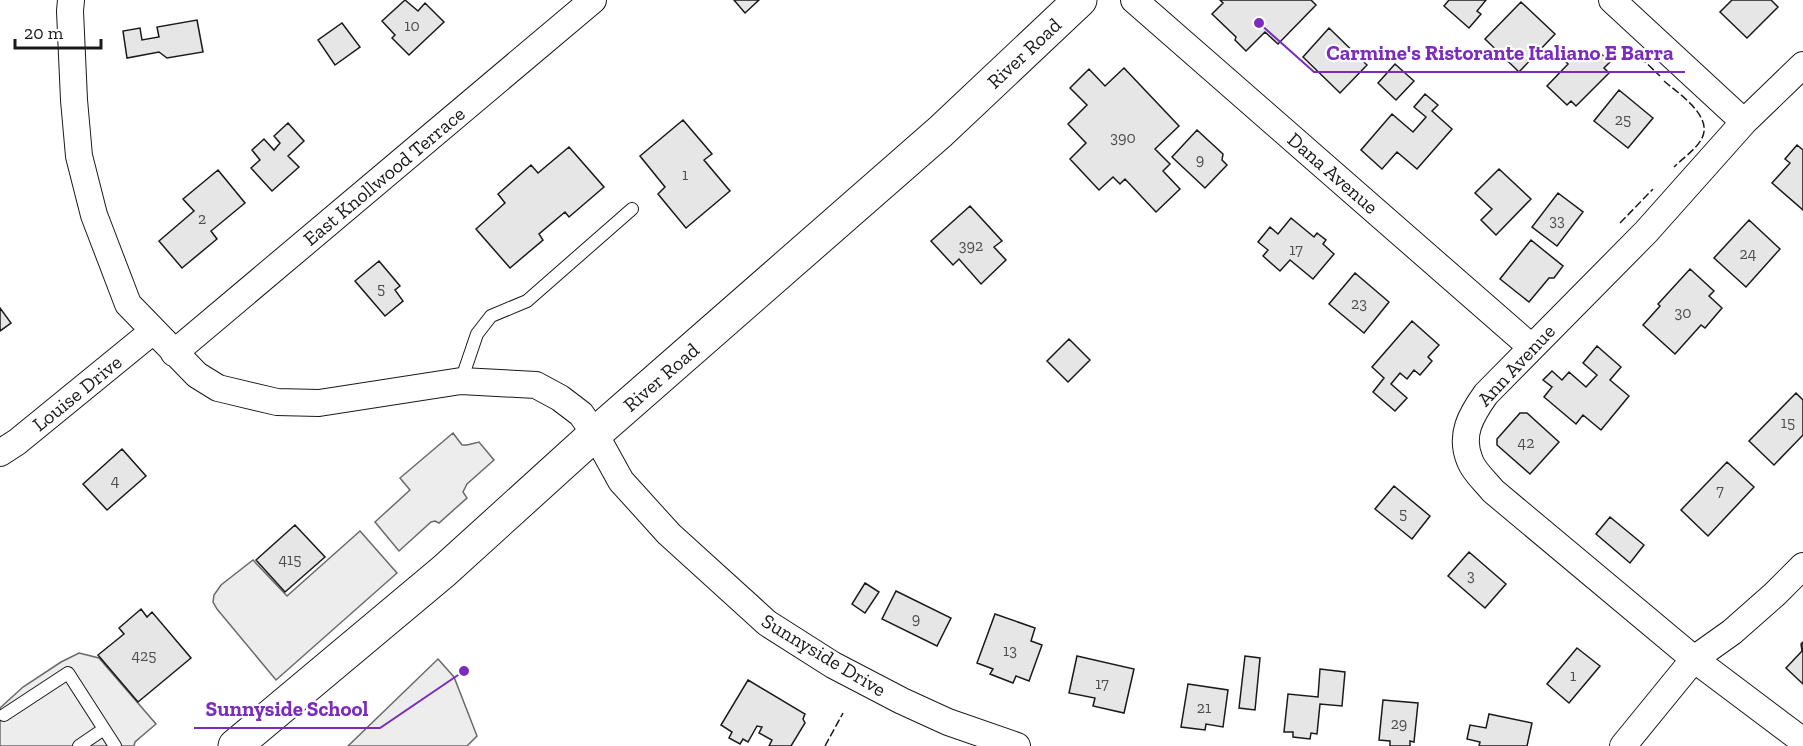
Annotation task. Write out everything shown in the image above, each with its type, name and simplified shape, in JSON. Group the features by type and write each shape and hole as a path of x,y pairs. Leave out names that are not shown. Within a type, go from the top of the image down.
{"main road":[{"name":"River Road","path":"236,746 444,571 595,434 940,132 1080,0"}],"street":[{"name":"Sunnyside Drive","path":"72,0 70,11 73,88 79,156 94,215 128,304 197,375 218,388 277,402 319,403 461,381 536,385 560,398 581,414 621,481 669,534 767,623 833,665 902,701 948,722 1017,746"},
{"name":"East Knollwood Terrace","path":"174,353 593,0"},
{"name":"Dana Avenue","path":"1134,0 1531,347"},
{"path":"1612,0 1744,122"},
{"name":"Ann Avenue","path":"1803,65 1744,122 1646,232 1486,394 1472,414 1464,440 1470,462 1493,492 1694,659 1803,741"},
{"name":"Louise Drive","path":"0,453 17,442 153,331"},
{"path":"1623,746 1694,659 1732,632 1776,594 1803,566"}],"lane":[{"path":"461,381 477,334 491,316 526,301 632,209"},
{"path":"4,715 68,673 115,746"},
{"path":"79,746 104,729"}],"shaded area":[{"path":"453,433 462,445 479,442 494,460 467,484 463,492 467,498 439,523 431,522 399,551 375,522 410,490 400,478"},
{"path":"360,531 397,573 276,680 217,609 213,602 214,595 221,585 253,560 287,596"},
{"path":"79,653 99,658 156,724 135,742 134,746 0,746 0,708 23,687"},
{"path":"438,659 454,677 477,736 467,746 348,746"}],"building":[{"path":"405,0 418,11 425,3 444,22 409,55 392,38 395,35 382,21"},
{"path":"734,0 759,0 745,13"},
{"path":"1220,0 1311,0 1316,5 1278,44 1265,32 1246,51 1235,40 1236,37 1212,14 1223,3"},
{"path":"1449,0 1486,0 1477,11 1481,14 1469,28 1444,6"},
{"path":"1732,0 1771,0 1778,7 1747,38 1720,12"},
{"path":"1521,2 1555,34 1519,72 1485,39"},
{"path":"197,20 203,52 167,58 159,52 127,58 123,31 140,28 142,40 159,37 157,27"},
{"path":"342,23 360,47 335,65 318,40"},
{"path":"1329,28 1367,65 1340,93 1303,57"},
{"path":"1585,49 1591,55 1596,49 1610,62 1604,68 1609,73 1576,106 1571,101 1567,105 1547,86 1568,64 1564,60 1568,55 1574,61"},
{"path":"1395,64 1414,81 1396,100 1378,83"},
{"path":"1124,68 1179,126 1155,149 1170,164 1163,171 1180,189 1156,212 1125,179 1120,184 1113,177 1099,190 1070,159 1086,143 1068,124 1087,105 1070,88 1089,69 1105,86"},
{"path":"1619,90 1653,118 1628,148 1594,121"},
{"path":"1425,94 1438,105 1432,111 1452,129 1417,169 1397,152 1382,169 1361,150 1392,114 1413,132 1426,117 1414,107"},
{"path":"683,120 712,154 704,160 730,191 686,228 658,194 665,187 640,156"},
{"path":"288,123 304,141 288,156 299,167 272,191 251,168 260,160 252,150 264,139 274,150 280,143 274,136"},
{"path":"1197,130 1223,154 1222,160 1227,165 1205,188 1172,157"},
{"path":"1797,145 1803,150 1803,210 1772,183 1790,163 1785,159"},
{"path":"569,147 604,187 569,217 565,212 539,234 543,240 510,268 476,229 505,203 498,194 531,165 538,173"},
{"path":"1499,169 1531,199 1496,235 1481,220 1492,209 1475,193"},
{"path":"218,170 245,203 211,231 217,239 182,268 159,241 194,211 183,199"},
{"path":"1558,193 1583,212 1557,246 1532,227"},
{"path":"970,206 1002,241 994,247 1006,260 981,284 959,259 953,265 931,241"},
{"path":"1291,218 1314,237 1317,233 1326,240 1323,244 1334,254 1313,279 1290,260 1280,271 1263,256 1268,250 1258,242 1270,227 1278,234"},
{"path":"1749,220 1780,249 1746,287 1714,258"},
{"path":"1531,240 1563,266 1554,278 1549,278 1529,302 1500,279"},
{"path":"379,261 400,286 395,290 403,301 385,316 355,281"},
{"path":"1690,269 1714,291 1709,296 1722,308 1705,328 1701,325 1675,354 1643,325 1660,306 1658,304"},
{"path":"1355,273 1389,302 1364,333 1329,304"},
{"path":"0,308 11,323 0,331"},
{"path":"1412,321 1439,345 1428,357 1432,361 1420,375 1414,370 1407,379 1400,373 1391,384 1407,398 1395,411 1373,392 1384,378 1372,367"},
{"path":"1069,339 1090,360 1068,382 1047,361"},
{"path":"1597,346 1621,367 1610,380 1629,396 1601,430 1583,415 1576,424 1544,397 1552,387 1543,380 1552,371 1562,380 1569,372 1586,387 1597,375 1583,363"},
{"path":"1796,393 1803,400 1803,435 1774,465 1749,441"},
{"path":"1520,413 1527,413 1559,442 1530,474 1497,445 1497,439"},
{"path":"122,449 146,476 107,510 83,484"},
{"path":"1727,462 1754,487 1708,536 1681,510"},
{"path":"1394,486 1430,516 1412,539 1375,509"},
{"path":"1610,517 1644,545 1630,563 1596,534"},
{"path":"295,525 325,557 285,592 256,560"},
{"path":"1469,552 1506,584 1485,608 1448,576"},
{"path":"865,583 879,592 865,613 852,604"},
{"path":"896,591 951,618 937,646 882,619"},
{"path":"141,609 147,617 152,612 191,658 138,702 98,655 124,634 119,628"},
{"path":"995,614 1035,628 1031,641 1042,645 1029,681 1016,676 1013,683 990,674 993,669 977,663"},
{"path":"1803,642 1803,684 1786,668 1802,651"},
{"path":"1577,648 1600,666 1569,703 1547,684"},
{"path":"1077,656 1134,669 1124,713 1093,706 1095,698 1069,693"},
{"path":"1245,656 1260,658 1255,710 1239,708"},
{"path":"1320,669 1345,672 1342,706 1320,704 1317,734 1311,733 1310,739 1293,737 1293,732 1284,732 1288,694 1318,697"},
{"path":"748,680 805,714 803,719 805,723 791,746 769,746 772,740 759,733 762,727 757,726 748,742 743,739 740,744 729,738 732,732 721,725"},
{"path":"1188,684 1228,690 1223,727 1206,724 1205,730 1181,727"},
{"path":"1383,700 1418,703 1414,742 1410,741 1410,746 1390,746 1390,741 1379,740"},
{"path":"1489,714 1532,723 1527,746 1479,746 1480,742 1467,739 1470,725 1486,728"}],"fence":[{"path":"1640,57 1660,76"},
{"path":"1664,81 1693,107 1703,123 1704,131 1701,140 1692,151 1674,167"},
{"path":"1620,223 1653,189"},
{"path":"825,746 843,713"}],"place":[{"name":"Carmine's Ristorante Italiano E Barra","path":"1259,23"},
{"name":"Sunnyside School","path":"464,671"}]}
